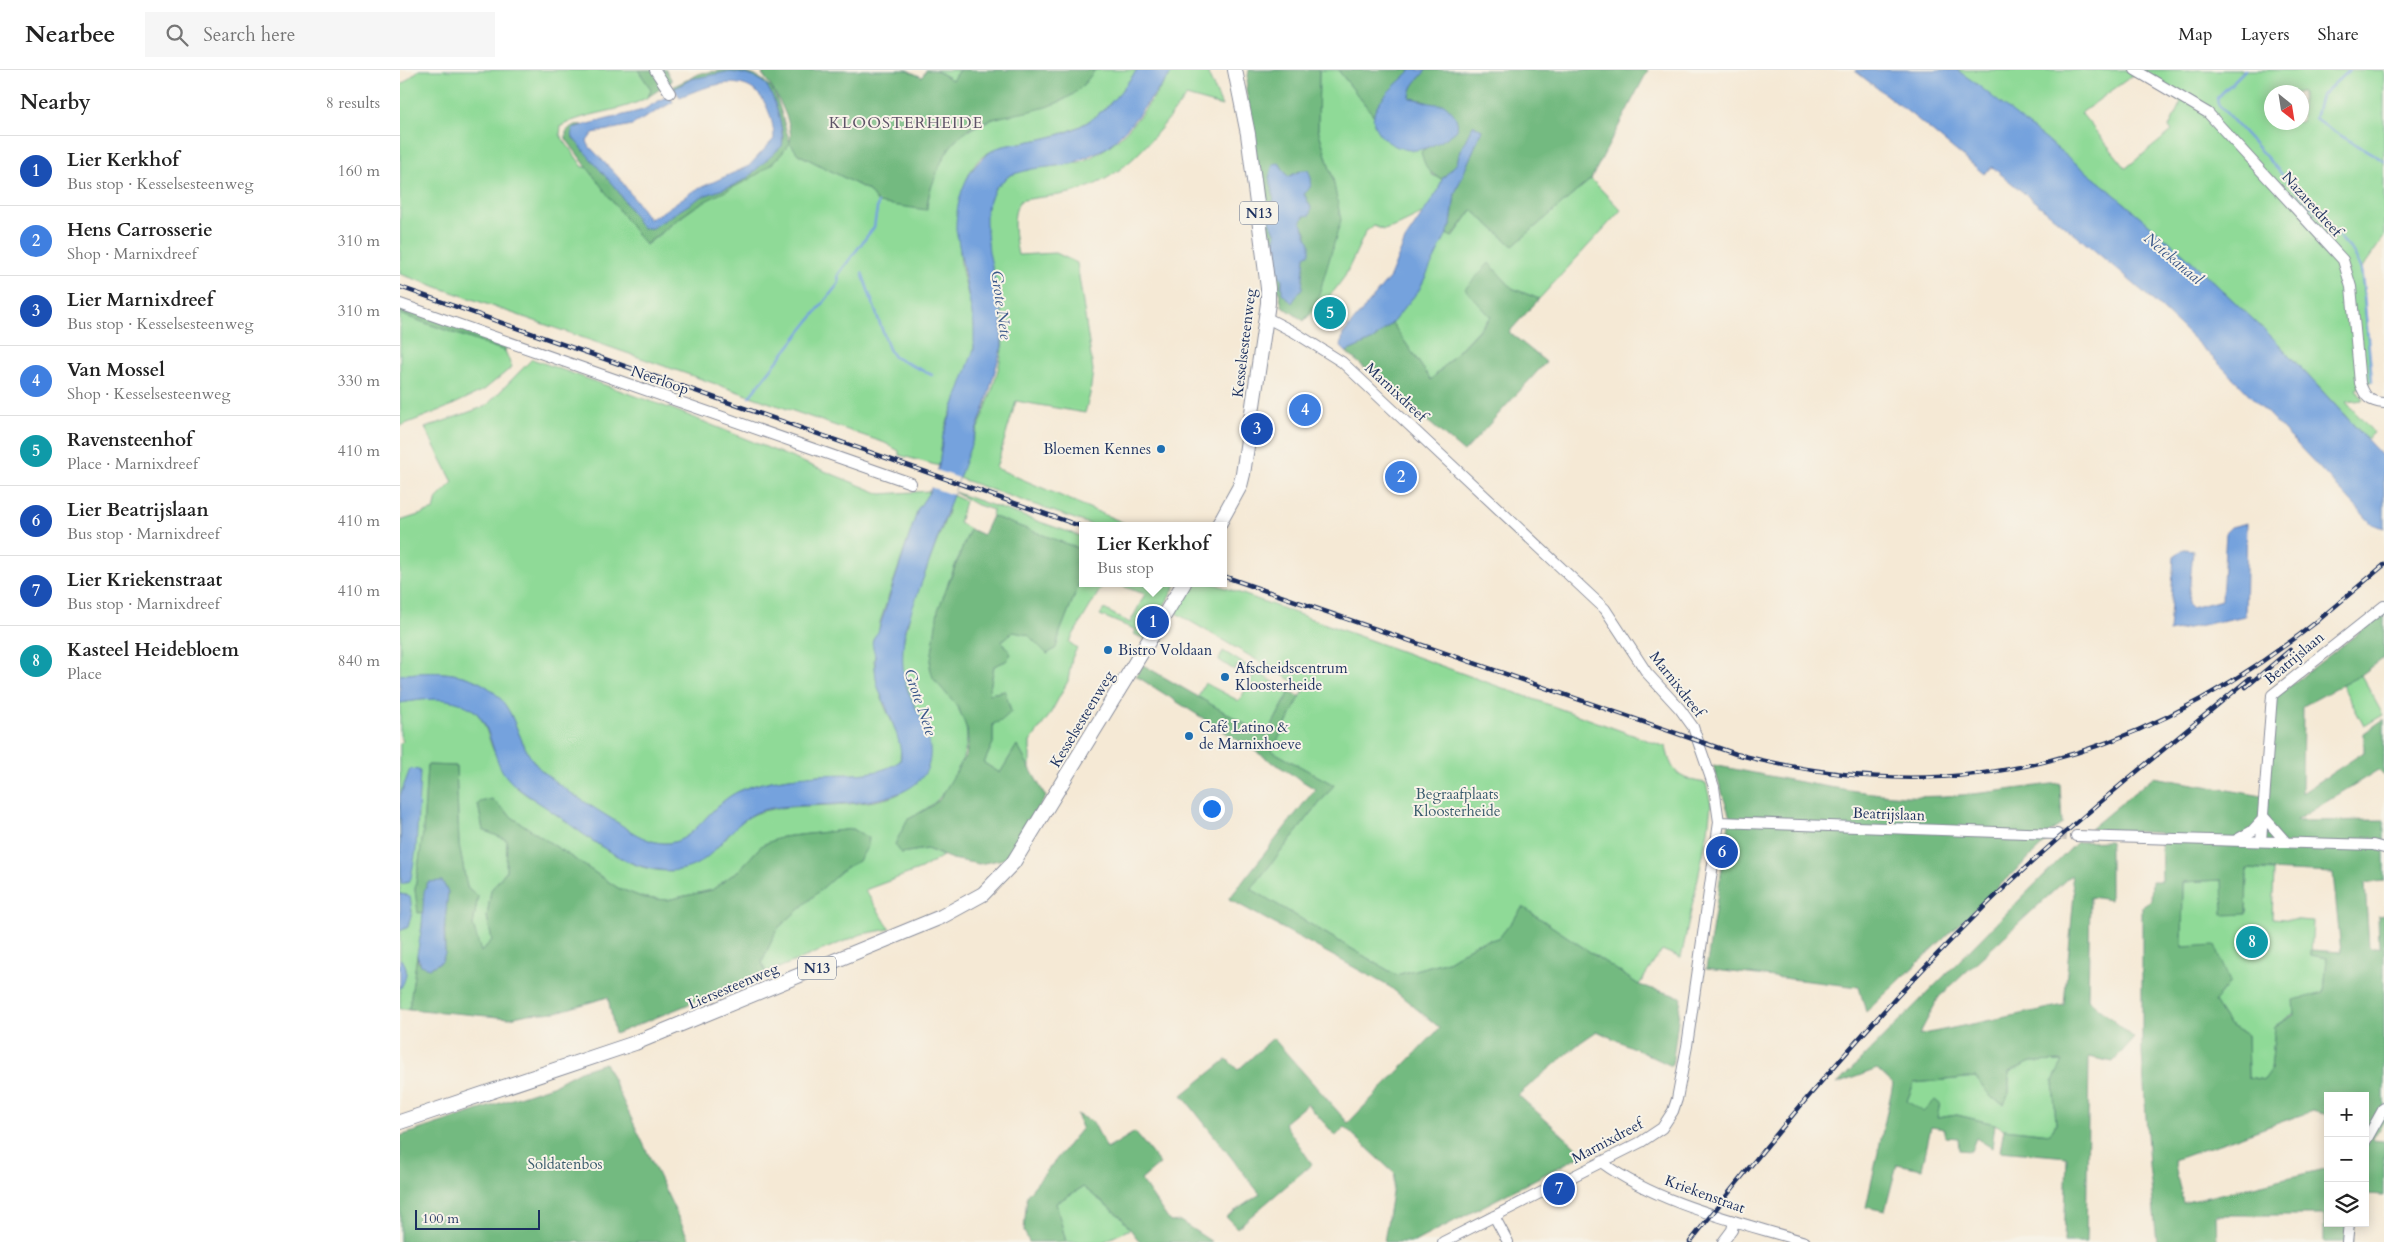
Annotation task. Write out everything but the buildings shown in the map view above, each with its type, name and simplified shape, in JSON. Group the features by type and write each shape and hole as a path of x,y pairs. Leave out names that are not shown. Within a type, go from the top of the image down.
{"main road":[{"name":"Kesselsesteenweg","path":"1220,522 1240,486 1267,318 1268,288 1238,73"},
{"name":"Kesselsesteenweg","path":"1039,820 1182,587"},
{"name":"Liersesteenweg","path":"400,1122 644,1040 956,910 983,894 1005,873 1039,820"}],"street":[{"path":"655,70 670,93"},
{"name":"Nazaretdreef","path":"2135,70 2208,113 2343,260 2351,287 2360,383 2364,395 2369,400 2384,403"},
{"name":"Neerloop","path":"400,304 911,483"},
{"name":"Marnixdreef","path":"1267,318 1294,332 1342,362 1605,609 1647,673 1680,709 1693,727 1714,787 1719,822 1688,1046 1673,1111 1666,1122 1655,1133 1443,1242"},
{"name":"Beatrijslaan","path":"2262,841 2270,699 2272,695 2384,606"},
{"path":"2235,841 2252,831 2263,818 2286,842"},
{"name":"Beatrijslaan","path":"1719,822 2057,834"},
{"path":"2076,836 2373,845 2384,848"},
{"path":"2368,1137 2384,1108"},
{"name":"Kriekenstraat","path":"1601,1162 1613,1171 1676,1201 1805,1242"},
{"path":"1494,1216 1508,1242"},
{"path":"1723,1242 1732,1230 1734,1221"},
{"path":"2347,1242 2349,1227"}],"green space":[{"path":"419,70 638,70 651,89 648,97 627,106 571,121 561,126 560,135 583,167 588,167 646,245 698,205 759,173 780,155 790,142 798,154 868,190 878,203 927,206 938,168 945,154 954,142 966,132 980,124 997,118 1060,102 1078,90 1095,70 1137,70 1104,109 1080,126 1050,137 1003,146 993,150 978,161 970,172 962,199 959,242 961,266 974,323 974,347 968,370 946,425 939,466 899,455 899,451 885,443 400,274 400,86"},
{"path":"638,70 666,70 672,81 648,97 651,89"},
{"path":"728,70 758,77 767,84 778,102 790,142 789,125 782,106 762,74 768,70 907,70 922,77 926,70 935,70 952,80 959,70 1095,70 1072,95 1034,110 997,118 980,124 964,133 950,148 938,170 929,195 927,210 878,203 868,190 798,154 790,143 772,164 761,172 695,207 645,245 566,139 566,132 573,126 582,125 573,128 574,138 618,191 642,227 652,228 700,197 734,185 747,178 782,145 782,130 776,107 765,84 745,77 720,75 694,80 674,89 674,86 701,73"},
{"path":"935,70 959,70 952,80"},
{"path":"1174,70 1210,70 1208,74 1222,106 1186,96 1152,140 1126,165 1111,176 1070,193 1020,201 1014,220 1018,255 1056,253 1077,263 1093,370 1085,413 1016,401 996,468 1122,522 1084,522 958,478 989,400 1003,338 1003,319 988,251 986,216 989,200 996,187 1003,180 1021,171 1077,163 1092,157 1110,146 1140,116"},
{"path":"1249,70 1319,70 1318,129 1333,179 1341,220 1317,301 1304,321 1282,306 1274,271 1246,89","holes":["1279,163 1288,177 1302,170 1304,194 1311,207 1301,222 1307,234 1302,288 1281,287 1282,278 1279,275 1274,258 1276,235 1270,221 1275,203 1273,188"]},
{"path":"1319,70 1338,70 1374,116 1376,125 1381,133 1393,144 1410,149 1427,147 1421,152 1432,175 1442,179 1438,191 1424,213 1397,226 1384,230 1374,226 1366,231 1345,276 1334,291 1304,321 1317,301 1333,179 1318,129"},
{"path":"1338,70 1411,70 1378,105 1374,116"},
{"path":"1426,70 1648,70 1591,179 1513,246 1472,210 1452,237 1446,234 1451,225 1455,193 1482,130 1473,126 1460,151 1457,163 1442,179 1430,172 1421,152 1457,130 1423,100 1410,98 1413,86"},
{"path":"1957,70 2140,70 2081,113 2126,168 2172,131 2169,127 2181,102 2141,70 2384,70 2384,237 2361,270 2372,381 2356,389 2363,400 2346,402 2374,433 2367,439 2275,340 2187,257 2108,189"},
{"path":"1591,179 1621,210 1539,299 1512,288 1489,264 1491,316 1431,380 1392,323 1419,290 1446,234 1453,237 1472,210 1513,246"},
{"path":"1489,263 1512,288 1539,299 1509,332 1546,362 1464,452 1346,352 1373,340 1392,323 1431,380 1491,317 1465,289"},
{"path":"400,306 507,345 505,351 400,314"},
{"path":"400,314 505,351 512,367 484,390 446,408 400,426"},
{"path":"532,359 675,410 881,494 930,491 918,509 880,622 874,661 877,683 884,705 901,742 900,761 881,770 861,774 800,777 771,781 753,786 728,797 693,831 682,839 669,843 652,841 632,832 583,801 558,784 538,767 525,748 510,713 501,699 489,688 463,676 447,673 432,672 400,675 400,521 434,510 437,498 453,482 425,428 486,406"},
{"path":"954,492 1079,536 1079,549 992,516 993,510 975,504"},
{"path":"952,495 965,501 959,523 970,529 948,583 933,678 960,711 967,733 966,745 963,758 946,790 930,806 907,820 901,853 927,849 943,856 921,869 865,890 890,929 862,934 766,973 762,962 777,929 845,867 859,861 854,829 782,837 762,845 739,870 712,890 667,900 644,898 618,888 513,818 492,800 478,804 483,830 507,840 506,871 491,890 487,917 492,940 480,953 473,925 478,896 467,887 459,845 456,766 427,765 423,833 415,890 419,913 424,912 409,1009 400,1009 400,989 406,969 400,959 400,931 408,927 412,912 407,895 400,894 400,744 403,741 400,735 400,703 438,699 456,702 473,710 483,722 502,767 515,786 606,850 637,865 653,870 669,871 687,868 701,861 742,821 756,814 787,807 860,803 892,797 904,791 914,781 929,759 926,730 903,675 902,648 911,610 947,515"},
{"path":"992,516 1079,549 1079,584 1060,632 1056,648 1047,654 1028,635 1013,632 1002,641 1011,654 1006,661 994,666 989,694 1005,691 1011,712 1001,721 993,724 993,743 984,763 1000,773 1017,745 1046,797 1004,859 979,864 952,859 927,849 901,853 895,844 907,820 940,799 966,755 968,743 967,729 959,709 933,678 930,667 938,610 970,529 983,535"},
{"path":"1079,584 1079,587 1102,587 1069,642 1077,648 1072,658 1068,681 1049,716 1030,742 1030,769 1017,745 1000,773 984,763 993,743 993,724 1011,712 1005,691 989,694 994,666 1006,661 1002,641 1013,632 1028,634 1047,654 1056,648 1060,632"},
{"path":"1125,587 1175,587 1145,639 1134,634 1136,630 1100,615 1104,609 1130,623 1145,594"},
{"name":"Begraafplaats Kloosterheide","path":"1191,587 1223,587 1666,747 1671,763 1678,774 1706,783 1711,804 1708,831 1681,958 1662,950 1639,985 1523,907 1499,938 1477,943 1448,961 1396,975 1251,889 1334,785 1272,751 1305,688 1176,613"},
{"path":"2384,613 2384,658 2361,675 2303,706 2302,793 2364,752 2364,733 2384,719 2384,776 2378,770 2295,821 2384,820 2384,881 2365,883 2369,948 2379,948 2378,916 2384,915 2384,1121 2372,1140 2384,1141 2384,1195 2369,1194 2369,1092 2324,1092 2324,1114 2312,1111 2174,1160 2183,1203 2324,1169 2324,1215 2216,1215 2217,1242 2157,1242 2149,1165 2142,1052 2142,906 2151,900 2152,881 2162,881 2161,833 2090,829 2153,777 2268,797 2273,699","holes":["2247,869 2333,873 2341,952 2311,950 2311,955 2327,958 2324,993 2293,1000 2294,1015 2275,1026 2271,1070 2264,1080 2248,1077 2247,1035 2228,1024 2214,1002 2230,982 2215,945 2182,947 2183,882 2222,880 2223,915 2246,914"]},
{"path":"1223,651 1290,692 1266,736 1198,697 1205,683 1239,701 1253,677 1236,666 1234,670 1219,660"},
{"path":"1143,665 1266,736 1290,692 1300,697 1272,751 1334,785 1251,889 1396,975 1448,961 1477,943 1499,938 1523,907 1639,985 1681,997 1672,1066 1597,1031 1581,1042 1518,1095 1584,1154 1414,1242 1384,1242 1395,1174 1345,1127 1336,1136 1307,1104 1284,1123 1312,1164 1237,1228 1226,1217 1260,1194 1182,1095 1227,1059 1238,1070 1273,1038 1348,1123 1440,1028 1390,987 1229,899 1315,789 1136,676"},
{"path":"2361,675 2383,715 2364,726 2342,685"},
{"path":"427,765 456,766 459,845 467,887 478,896 473,925 481,952 492,940 487,917 491,890 506,871 507,840 483,830 478,804 480,802 492,799 513,818 618,888 644,898 667,900 712,890 739,870 762,845 782,837 853,829 869,838 868,846 859,861 845,868 777,929 762,962 766,973 615,1034 608,997 557,1012 528,1014 510,1018 409,1009 417,955 418,962 430,968 442,961 445,953 445,921 448,892 442,881 426,884 424,912 418,913 415,890 423,833"},
{"path":"1713,765 1833,788 1924,797 2002,791 2060,783 2062,824 2043,837 2049,839 1866,1012 1859,987 1706,969 1730,817"},
{"path":"2110,841 2110,900 2090,897 2088,999 2134,1038 2113,1062 2089,1057 2086,1242 2064,1242 2067,1157 2000,1151 2004,1129 2050,1134 2056,1123 2053,1081 2063,1061 2031,1062 2009,1072 2009,1093 2004,1104 1992,1098 1975,1077 1914,1083 1907,1101 1923,1112 1935,1100 1940,1104 1937,1118 1957,1115 1995,1124 1992,1148 1976,1138 1971,1151 1959,1150 1958,1138 1945,1137 1945,1129 1931,1127 1922,1169 1897,1164 1885,1211 1866,1207 1893,1084 1877,1069 1837,1084 2077,842","holes":["2071,875 2074,894 2064,1005 1919,1035 1939,997"]},
{"path":"2247,869 2274,871 2272,918 2313,921 2311,955 2327,958 2324,993 2275,1026 2271,1071 2264,1080 2248,1077 2247,1035 2228,1024 2214,1002 2230,982 2221,964 2182,947 2183,882 2223,880 2246,914"},
{"path":"2064,1061 2053,1081 2056,1123 2050,1134 2004,1129 1995,1124 1957,1115 1937,1118 1935,1101 1923,1113 1907,1101 1914,1083 1976,1077 1992,1098 2009,1093 2009,1072 2031,1062"},
{"name":"Soldatenbos","path":"605,1063 690,1242 400,1242 400,1136 552,1086 580,1071"},
{"path":"1077,1114 1093,1122 1107,1149 1135,1132 1160,1164 1141,1180 1170,1222 1180,1221 1212,1242 1140,1242 1120,1216 1083,1187 1056,1203 1066,1242 1029,1242 1024,1231 1027,1195 1082,1128"},
{"path":"1083,1187 1120,1216 1130,1229 1103,1242 1066,1242 1056,1203"},
{"path":"2324,1227 2354,1227 2352,1242 2324,1242"}],"water":[{"path":"1137,70 1174,70 1130,125 1108,147 1071,164 1032,169 1010,175 995,188 986,210 989,252 1001,308 1002,346 986,403 905,629 903,672 907,689 926,729 930,759 920,779 900,793 874,800 763,810 740,823 703,860 679,870 658,870 637,865 615,855 515,786 500,767 488,731 479,715 472,709 455,702 437,699 400,703 400,675 447,673 477,681 489,688 501,699 510,713 529,755 547,775 583,801 632,832 652,841 669,843 682,839 693,831 728,797 744,789 771,781 800,777 861,774 881,770 900,761 901,754 897,735 877,684 872,642 878,632 918,509 930,491 939,466 943,436 974,349 974,325 956,229 958,205 965,182 978,163 997,148 1050,137 1066,132 1093,119 1115,98"},
{"path":"1411,70 1426,70 1413,86 1410,98 1434,104 1444,104 1455,116 1457,122 1457,130 1443,140 1432,146 1416,150 1401,148 1386,141 1376,129 1374,122 1374,114 1380,102"},
{"name":"Netekanaal","path":"1856,70 1957,70 2108,189 2187,257 2275,340 2384,458 2384,528 2372,524 2241,386 2188,333 2140,289 1992,167 1984,174"},
{"path":"727,72 751,76 760,80 768,87 778,113 782,132 782,146 747,178 734,185 701,197 652,228 642,228 618,191 573,138 573,128 643,110 669,95 673,102 632,125 593,133 587,141 589,146 619,178 649,219 693,191 749,166 774,139 772,122 766,105 758,94 749,87 728,83 704,88 680,97 674,89 691,79"},
{"path":"1473,125 1482,130 1455,193 1451,225 1419,290 1392,323 1373,340 1346,352 1341,347 1343,334 1390,277 1405,240 1438,191 1442,179 1457,163 1460,151"},
{"path":"1279,163 1288,177 1302,170 1308,170 1311,177 1311,186 1304,194 1311,208 1310,215 1304,216 1301,222 1310,244 1310,253 1305,256 1302,288 1292,303 1282,293 1282,279 1278,274 1273,247 1276,235 1270,221 1274,199 1269,178 1273,164"},
{"path":"2247,523 2245,616 2169,632 2174,556 2184,549 2193,550 2188,605 2191,608 2222,600 2226,532 2231,527"},
{"path":"410,769 419,770 420,772 416,850 411,878 409,882 401,884 400,796"},
{"path":"442,881 448,892 444,931 445,953 442,961 430,968 421,965 417,955 422,927 424,892 428,882"},
{"path":"400,894 410,896 412,912 408,927 400,931"},
{"path":"400,959 405,965 406,973 400,989"}],"pier":[{"path":"936,470 959,478 953,495 930,487"}],"waterway":[{"path":"2245,70 2217,98 2218,104 2354,253 2361,270 2372,381"},
{"path":"2349,70 2321,96 2315,118 2384,161"},
{"path":"749,397 839,283 838,275 874,227 878,203"},
{"path":"862,273 889,349 894,357 932,375"}],"tunnel":[{"path":"2057,834 2076,836"}],"railway":[{"path":"400,287 1079,526"},
{"path":"2315,623 2384,565"},
{"path":"1227,577 1736,754 1818,771 1897,778 1972,774 2045,762 2115,739 2184,708 2252,668 2319,620"},
{"path":"2246,687 2290,650"},
{"path":"1690,1242 1831,1070 1905,987 1944,947 2048,848 2114,790 2250,678"}],"place":[{"name":"Ravensteenhof","path":"1330,313"},
{"name":"Van Mossel","path":"1305,410"},
{"name":"Lier Marnixdreef","path":"1257,429"},
{"name":"Bloemen Kennes","path":"1161,449"},
{"name":"Hens Carrosserie","path":"1401,477"},
{"name":"Lier Kerkhof","path":"1153,622"},
{"name":"Bistro Voldaan","path":"1108,650"},
{"name":"Afscheidscentrum Kloosterheide","path":"1225,677"},
{"name":"Café Latino & de Marnixhoeve","path":"1189,736"},
{"name":"Lier Beatrijslaan","path":"1722,852"},
{"name":"Kasteel Heidebloem","path":"2252,942"},
{"name":"Lier Kriekenstraat","path":"1559,1189"}],"district":[{"name":"KLOOSTERHEIDE","path":"906,122"}],"water label":[{"name":"Grote Nete","path":"1002,305"},
{"name":"Grote Nete","path":"921,702"}]}
